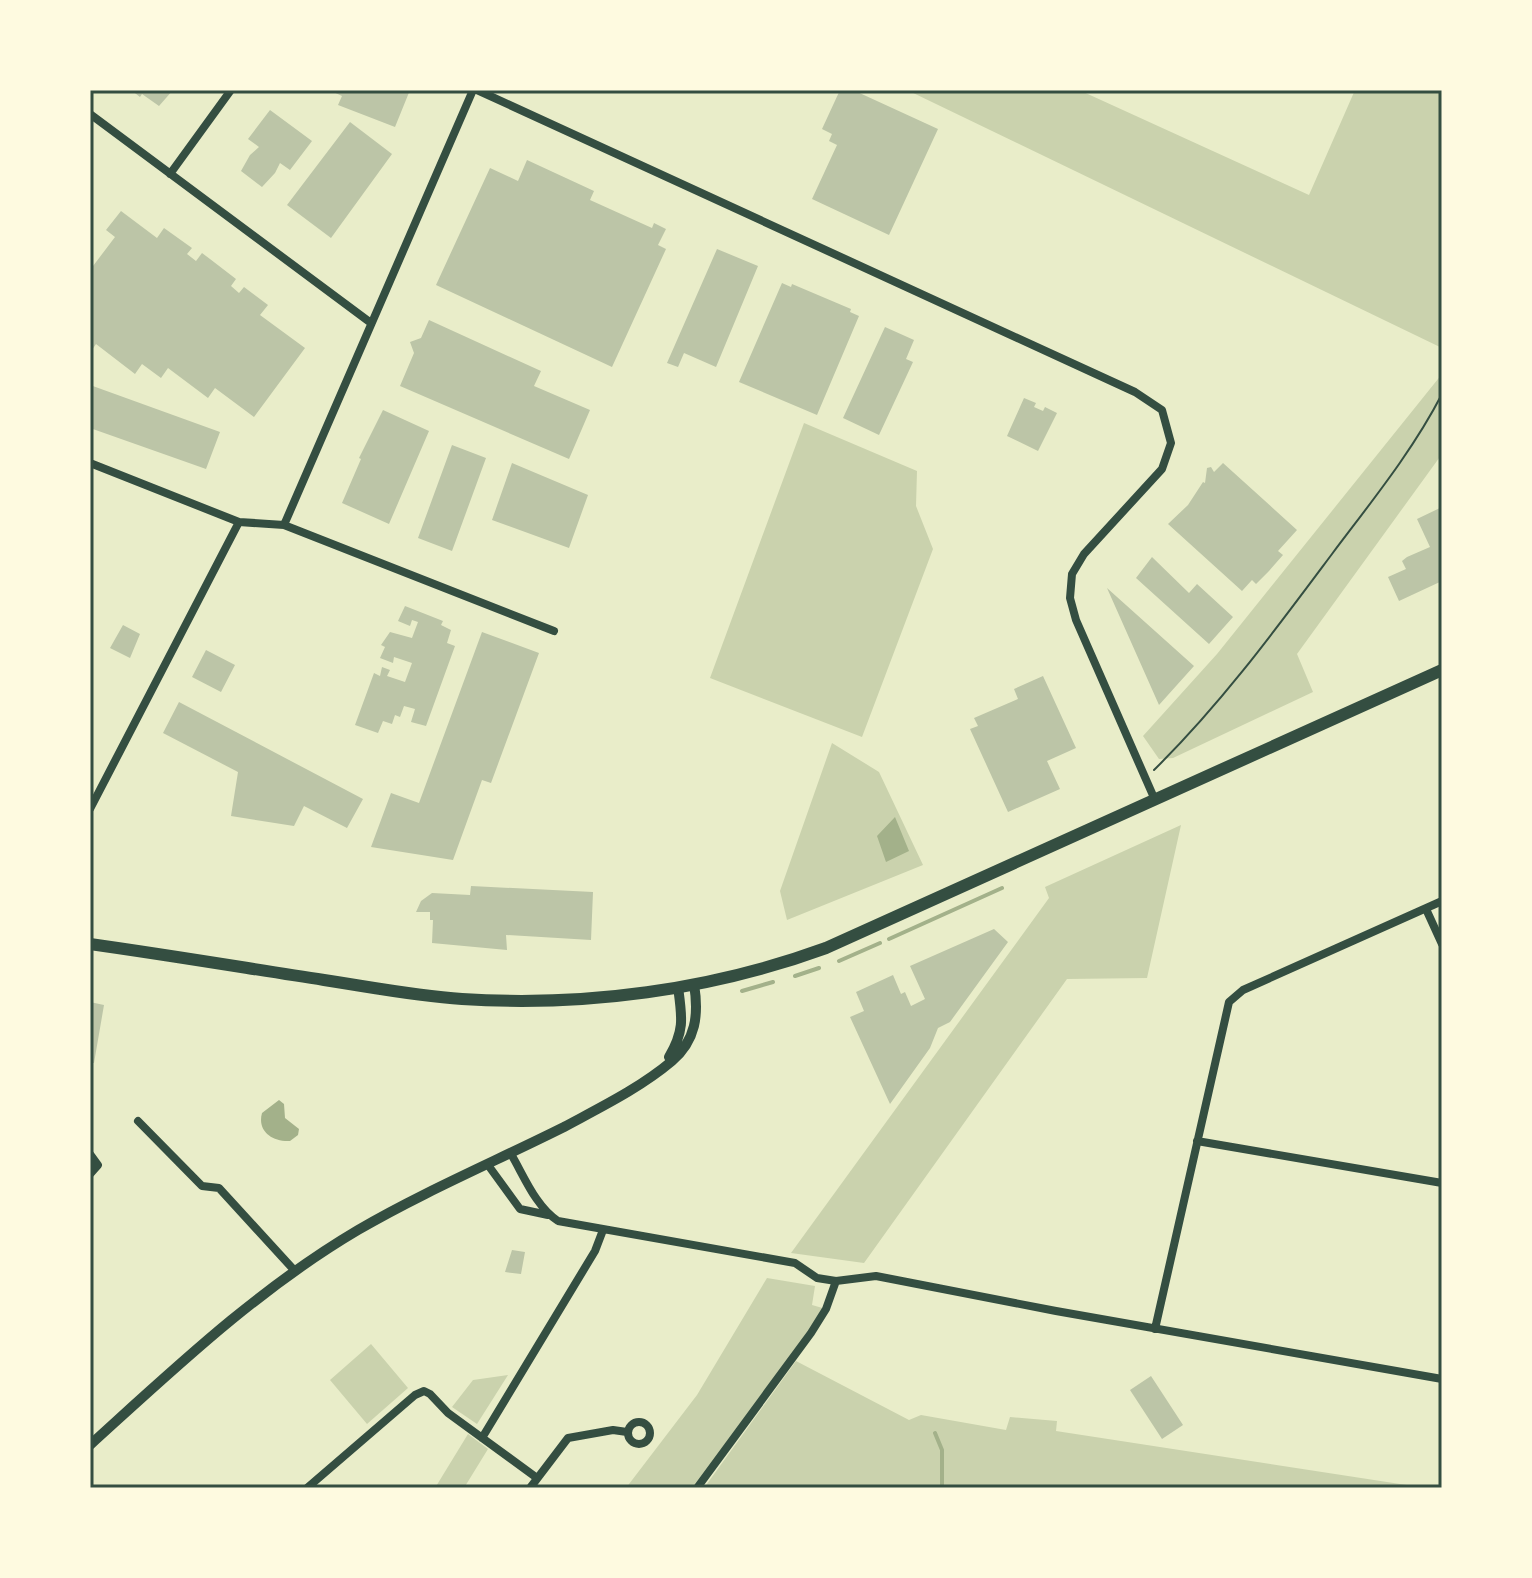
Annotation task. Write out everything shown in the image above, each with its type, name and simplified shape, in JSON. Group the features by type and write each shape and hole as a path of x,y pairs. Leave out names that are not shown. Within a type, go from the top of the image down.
{"main road":[{"path":"90,944 461,999 532,1001 603,997 694,984 765,968 826,948 1442,670"}],"street":[{"path":"170,174 231,90"},
{"path":"284,525 475,90 1135,392 1162,410 1171,443 1162,469 1084,554 1072,574 1070,598 1076,620 1155,800"},
{"path":"90,114 371,323"},
{"path":"90,463 239,522 284,525 554,631"},
{"path":"90,809 239,522"},
{"path":"1155,1329 1226,1009 1233,997 1442,901"},
{"path":"1426,909 1442,944"},
{"path":"90,1445 231,1318 294,1270 361,1229 599,1108 663,1067 690,1041 696,1025 694,984"},
{"path":"663,1067 677,1044 683,1024 678,987"},
{"path":"138,1121 202,1186 219,1188 294,1270"},
{"path":"1197,1141 1442,1183"},
{"path":"90,1154 98,1165 90,1174"},
{"path":"511,1154 548,1215"},
{"path":"488,1165 520,1209 548,1215 558,1221 795,1263 817,1278 836,1281 876,1276 1442,1379"},
{"path":"482,1438 595,1251 603,1230"},
{"path":"697,1488 811,1333 826,1309 836,1281"},
{"path":"307,1488 420,1392 427,1391 445,1411 537,1478"},
{"path":"530,1488 568,1438 613,1430 627,1432"}],"path":[{"path":"1146,779 1235,681 1272,633 1420,435 1442,394"}],"shaded area":[{"path":"907,90 1079,90 1309,195 1355,90 1442,90 1442,348"},
{"path":"1442,374 1442,454 1297,654 1313,692 1173,758 1159,759 1143,736 1217,654"},
{"path":"804,423 917,471 916,506 933,549 862,737 710,678"},
{"path":"832,743 879,772 923,865 787,920 780,891"},
{"path":"895,817 909,851 886,862 877,836"},
{"path":"1181,825 1147,978 1067,979 864,1263 791,1253 1049,898 1045,887"},
{"path":"279,1100 284,1104 285,1118 299,1129 298,1135 290,1141 272,1137 262,1125 262,1113"},
{"path":"767,1278 815,1286 812,1305 826,1309 697,1488 626,1488 697,1395"},
{"path":"371,1344 408,1388 367,1424 330,1380"},
{"path":"796,1361 909,1420 921,1415 1006,1430 1010,1417 1057,1421 1056,1431 1426,1488 704,1488"},
{"path":"508,1375 477,1424 452,1407 473,1380"},
{"path":"468,1434 488,1449 464,1488 435,1488"}],"building":[{"path":"131,90 173,90 159,106"},
{"path":"329,90 410,90 395,127 338,105 342,96"},
{"path":"840,90 853,90 938,129 889,235 812,199 837,145 829,141 832,134 822,129"},
{"path":"270,110 312,141 290,170 280,163 262,187 241,171 259,147 248,139"},
{"path":"350,122 392,154 331,238 287,205"},
{"path":"527,160 594,191 590,200 652,228 654,223 666,229 658,245 666,249 612,367 436,285 490,168 518,181"},
{"path":"121,211 157,238 164,228 192,248 187,254 196,261 202,253 236,279 231,286 239,293 244,287 268,305 260,315 305,348 254,417 215,388 208,398 168,368 161,378 142,364 135,374 96,344 90,353 90,270 115,237 106,230"},
{"path":"717,249 758,266 716,367 684,353 678,367 667,363"},
{"path":"782,283 791,287 792,284 851,309 850,312 859,316 817,415 739,382"},
{"path":"429,320 541,371 534,386 590,410 569,459 400,386 414,353 410,342 421,338"},
{"path":"885,327 914,340 906,359 913,362 879,435 843,418"},
{"path":"90,385 220,432 206,469 90,428"},
{"path":"1024,398 1036,403 1034,407 1043,411 1045,407 1057,413 1038,451 1007,436"},
{"path":"383,410 429,431 389,524 342,503 359,458"},
{"path":"452,445 486,458 452,551 418,538"},
{"path":"512,463 588,495 569,548 492,520"},
{"path":"1223,463 1297,530 1278,551 1283,555 1269,571 1256,584 1252,580 1242,591 1168,524 1205,483 1207,468 1211,467 1214,472"},
{"path":"1442,507 1442,581 1399,601 1388,577 1406,569 1402,561 1407,557 1430,547 1417,519"},
{"path":"1152,557 1189,593 1197,584 1233,617 1209,644 1136,578"},
{"path":"1107,588 1194,666 1159,705"},
{"path":"405,606 443,621 441,625 451,630 447,643 455,646 426,726 411,722 415,709 404,706 400,717 395,715 392,724 383,721 378,733 355,725 374,673 380,676 382,667 390,670 387,676 405,682 412,663 394,657 393,663 380,658 385,647 381,645 390,632 412,638 418,622 412,620 410,626 398,621"},
{"path":"123,625 140,634 130,658 110,648"},
{"path":"482,632 539,653 491,783 482,780 453,860 371,847 391,793 419,803"},
{"path":"206,650 235,665 221,692 192,677"},
{"path":"1043,676 1076,748 1047,761 1060,789 1008,812 970,729 978,726 974,718 1018,699 1014,689"},
{"path":"179,702 363,799 347,828 304,806 294,826 231,816 238,772 163,733"},
{"path":"471,886 593,892 591,940 506,935 507,950 432,943 433,920 430,920 430,912 416,912 421,901 432,893 470,895"},
{"path":"994,929 1008,942 950,1022 938,1028 930,1048 890,1104 850,1017 864,1011 856,992 893,975 901,994 905,992 911,1006 925,999 910,966"},
{"path":"90,1002 104,1005 94,1063 90,1063"},
{"path":"512,1250 525,1252 521,1274 505,1272"},
{"path":"1151,1376 1183,1425 1162,1439 1130,1390"}],"waterway":[{"path":"889,939 1002,888"},
{"path":"839,961 880,943"},
{"path":"795,976 819,968"},
{"path":"742,991 773,982"},
{"path":"935,1433 942,1450 942,1488"}]}
